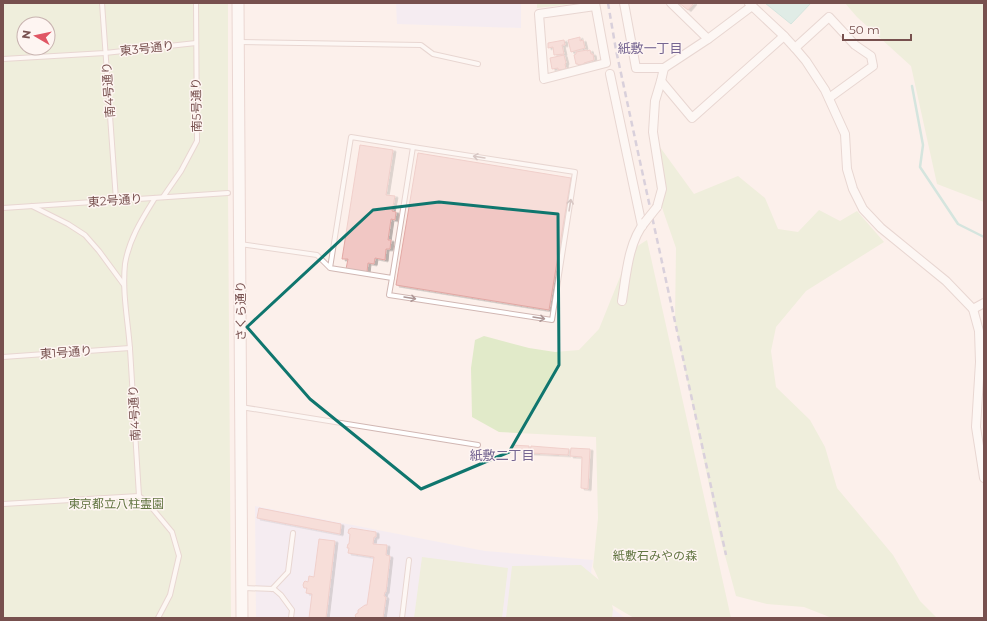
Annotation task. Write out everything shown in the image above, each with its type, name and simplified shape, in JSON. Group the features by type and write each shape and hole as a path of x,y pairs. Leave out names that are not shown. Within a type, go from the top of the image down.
{"street":[{"name":"さくら通り","path":"238,3 242,618"},
{"path":"624,3 636,68 664,68 708,40 751,4 784,36 806,61 826,90 845,134 847,169 853,189 863,209 880,228 946,281 973,308 979,331 982,362 976,427 984,478"},
{"path":"671,3 708,40"},
{"path":"595,4 606,63 544,79 539,14 595,4"},
{"path":"794,48 829,17 855,44 871,56 873,66 829,98"},
{"path":"661,81 692,118 784,36"},
{"path":"622,301 630,258 636,236 643,224 658,207 662,189 653,132 655,102 664,68"},
{"path":"610,74 643,224"},
{"path":"973,308 984,303"}],"lane":[{"name":"南4号通り","path":"102,3 116,200"},
{"name":"南5号通り","path":"163,197 181,171 197,141 196,3"},
{"path":"238,42 421,45 433,54 478,64"},
{"name":"東3号通り","path":"3,59 105,53 196,43"},
{"path":"330,268 351,137 575,172 552,320 389,295 413,147"},
{"name":"東2号通り","path":"3,208 228,193"},
{"name":"南4号通り","path":"139,496 130,348 124,285 130,244 138,226 155,198"},
{"path":"32,206 68,224 85,235 124,285"},
{"path":"240,244 317,255 330,268 392,278"},
{"name":"東1号通り","path":"3,357 130,348"},
{"path":"241,407 478,445"},
{"path":"3,504 139,496 147,502 172,532 178,556 170,595 158,618"},
{"path":"272,588 288,572 293,533"},
{"path":"402,618 409,560"},
{"path":"242,588 274,588 292,610 291,618"}],"highlighted area":[{"path":"439,202 558,214 559,365 509,452 421,489 310,399 247,327 373,210"}],"shaded area":[{"path":"396,3 521,3 521,28 397,24"},
{"path":"255,506 485,551 593,560 591,572 607,604 625,618 256,618"}],"green space":[{"name":"東京都立八柱霊園","path":"3,3 228,3 231,618 3,618"},
{"path":"537,3 581,3 537,8"},
{"path":"845,3 984,3 984,202 937,184 911,66 857,17"},
{"path":"649,132 694,194 738,176 765,198 778,229 798,232 819,210 840,221 857,211 884,242 806,291 776,327 771,351 776,387 810,420 825,447 837,488 893,555 920,601 937,618 832,618 804,607 767,604 736,596 720,537 675,322 676,248 658,196"},
{"name":"紙敷石みやの森","path":"647,240 731,618 634,618 612,605 612,618 506,618 512,566 581,565 599,580 593,567 598,518 596,437 499,432 472,417 471,368 475,340 484,336 529,348 555,352 579,350 599,329 620,277 628,252"},
{"path":"422,557 508,568 502,618 414,618"}],"water":[{"path":"765,3 811,3 791,24"}],"building":[{"path":"679,3 694,3 688,10"},
{"path":"580,37 580,41 583,40 585,48 571,52 568,40"},
{"path":"564,40 565,45 562,45 564,54 554,55 553,47 548,48 548,43"},
{"path":"590,50 591,54 593,54 594,60 584,64 576,64 574,55 576,52"},
{"path":"564,55 566,69 552,69 550,58"},
{"path":"360,145 393,150 386,195 395,196 392,211 396,212 395,220 391,219 388,240 391,240 390,249 386,249 385,260 375,258 374,264 368,263 367,272 346,269 348,259 342,259"},
{"path":"418,153 571,178 549,310 396,285"},
{"path":"512,445 529,446 529,451 512,450"},
{"path":"531,446 569,449 568,455 530,453"},
{"path":"571,448 590,449 588,489 581,488 582,457 570,456"},
{"path":"259,508 341,524 340,534 257,518"},
{"path":"351,528 376,532 376,537 374,537 373,544 387,545 386,555 390,556 386,592 384,596 386,597 383,618 357,618 355,616 358,613 358,610 367,605 374,557 348,553 349,548 347,548 350,534 348,533 349,529"},
{"path":"319,539 335,541 326,618 309,618 312,594 306,593 307,588 304,588 303,585 305,581 308,582 309,576 314,577"}],"waterway":[{"path":"912,86 923,145 920,167 958,224 984,237"}],"railway":[{"path":"608,3 616,50 726,555"}],"district":[{"name":"紙敷一丁目","path":"650,48"},
{"name":"紙敷二丁目","path":"502,455"}]}
